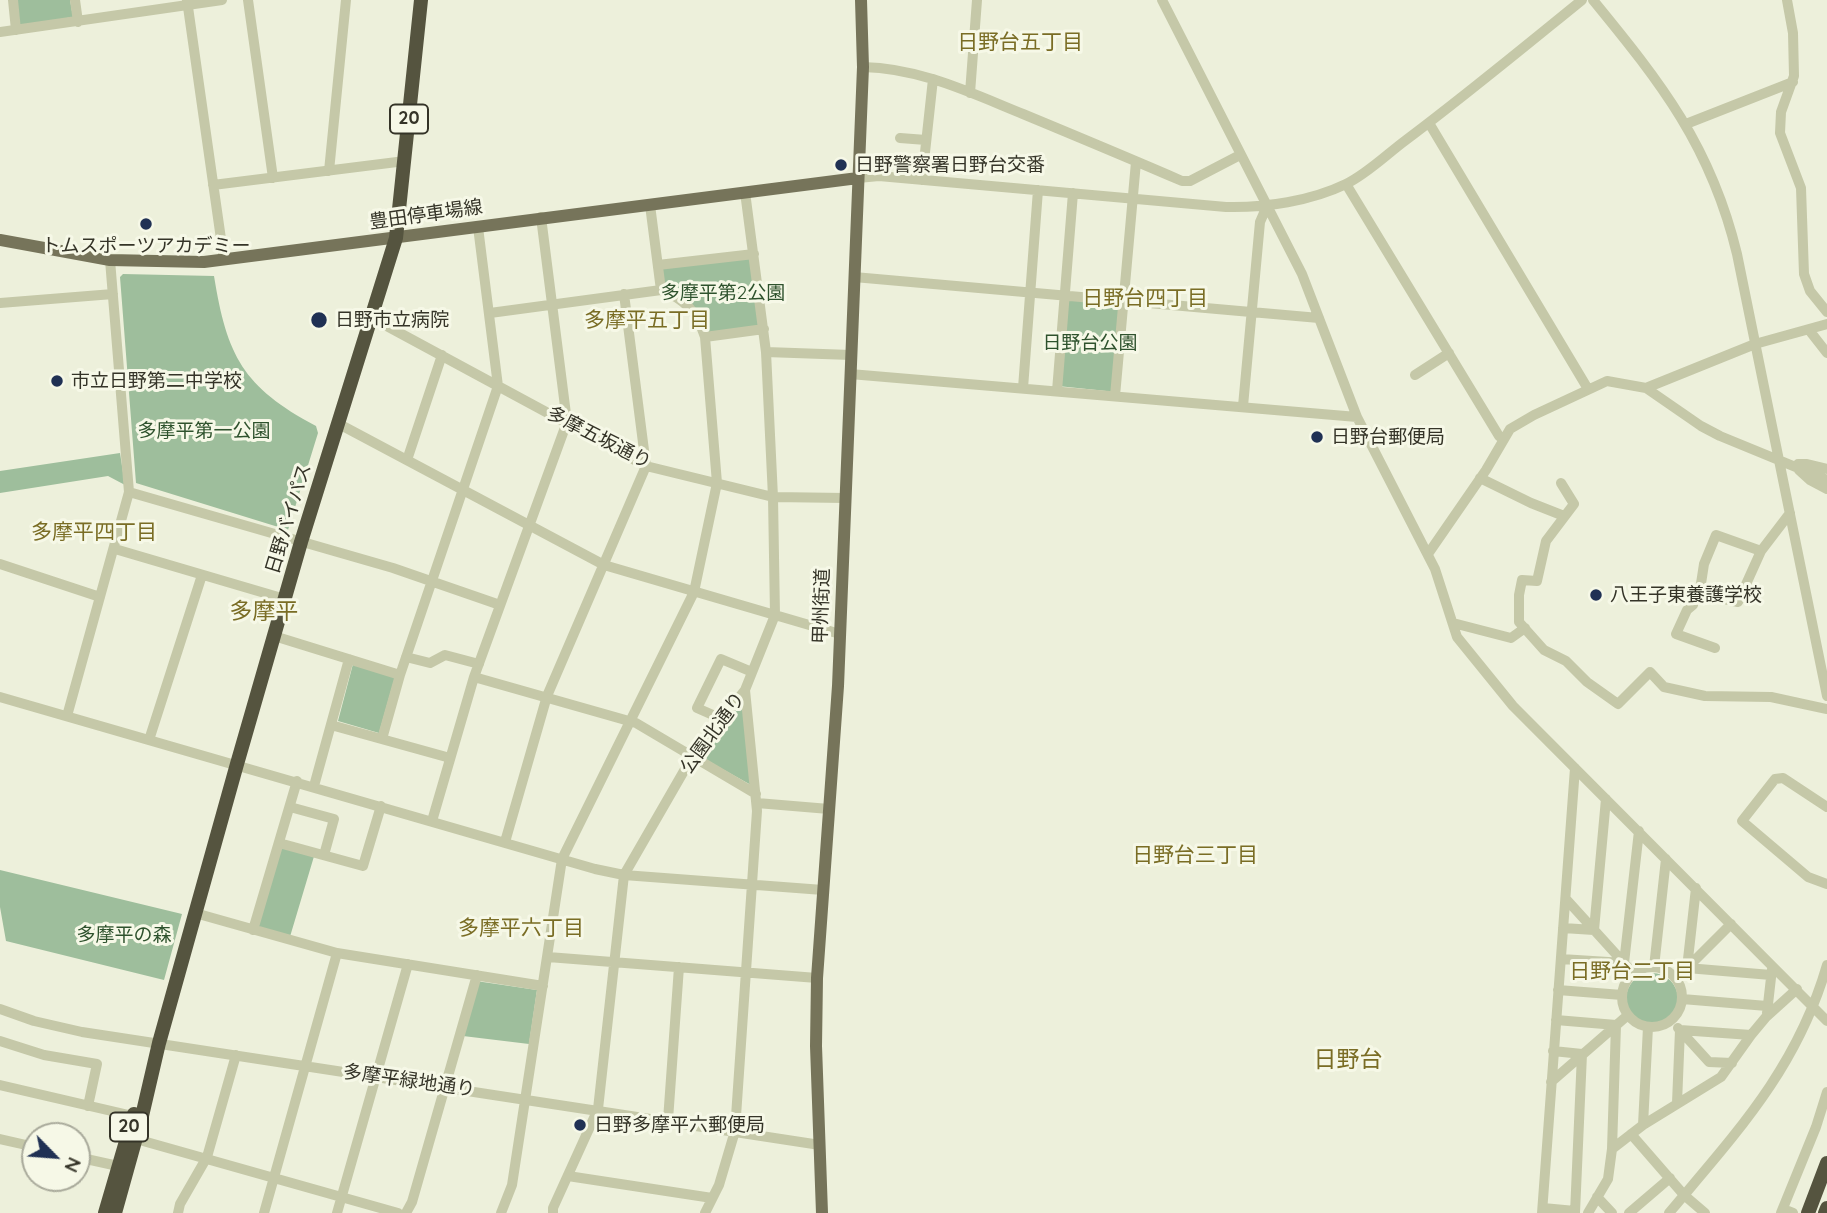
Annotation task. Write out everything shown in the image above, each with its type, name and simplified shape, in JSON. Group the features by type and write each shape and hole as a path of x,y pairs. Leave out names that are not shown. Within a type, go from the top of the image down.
{"highway":[{"name":"日野バイパス","path":"115,1213 159,1043 237,764 301,542 396,238 421,0"},
{"name":"日野バイパス","path":"105,1213 133,1116 159,1043"},
{"path":"1808,1213 1827,1163"},
{"path":"1825,1213 1827,1208"}],"main road":[{"name":"甲州街道","path":"822,1213 816,1046 817,978 840,634 863,67 861,0"},
{"name":"豊田停車場線","path":"0,240 110,260 172,263 224,260 858,178"}],"street":[{"path":"13,0 16,30"},
{"path":"75,0 78,22"},
{"path":"0,32 78,22 188,2 222,0"},
{"path":"248,0 273,178"},
{"path":"329,171 346,0"},
{"path":"970,93 977,0"},
{"path":"1162,0 1302,274 1357,417 1429,554 1457,637 1513,706 1696,888 1772,970 1797,989 1826,1018"},
{"path":"858,178 879,176 1226,207 1286,203 1346,184 1429,123 1582,0"},
{"path":"1592,0 1650,70 1686,124 1706,163 1730,226 1827,696"},
{"path":"1787,0 1793,33 1793,82 1781,112 1780,133 1801,188 1804,274 1810,291 1827,312"},
{"path":"188,2 224,260"},
{"path":"863,67 895,69 933,79 1095,142 1182,181 1190,181 1240,155"},
{"path":"922,180 933,79"},
{"path":"1686,124 1793,82"},
{"path":"1429,123 1588,389"},
{"path":"900,138 926,140"},
{"path":"213,185 405,161"},
{"path":"1115,396 1136,162"},
{"path":"1346,184 1503,439"},
{"path":"1023,388 1038,190"},
{"name":"公園北通り","path":"552,1213 598,1110 624,875 692,757 745,690 775,615 774,497 766,352 745,192"},
{"path":"1057,391 1073,193"},
{"path":"650,205 660,290"},
{"path":"1243,407 1260,222 1266,206"},
{"path":"432,821 474,677 567,422 541,217"},
{"path":"382,739 400,675 498,386 478,227"},
{"path":"658,265 754,254"},
{"path":"67,716 129,492 110,260"},
{"path":"854,277 1319,318"},
{"path":"490,313 660,290 677,296 691,307 701,322 705,337 717,483 694,592 562,859 513,1185 501,1213"},
{"path":"0,303 113,294"},
{"path":"505,842 547,696 646,466 624,294"},
{"name":"多摩五坂通り","path":"372,318 646,466 774,497 845,498"},
{"path":"1646,388 1755,344 1827,324"},
{"path":"705,337 764,329"},
{"path":"1810,330 1827,354"},
{"path":"766,352 851,355"},
{"path":"1415,375 1449,353"},
{"path":"407,460 442,355"},
{"path":"850,374 1357,417"},
{"path":"1429,554 1513,427 1607,381 1646,388 1701,426 1730,441 1827,480"},
{"path":"339,424 604,565 840,634"},
{"path":"1794,465 1807,464 1827,469"},
{"path":"1794,465 1810,480 1827,489"},
{"path":"1480,478 1564,516"},
{"path":"1561,483 1574,504 1546,541 1537,582 1522,580 1519,594 1519,622 1544,650 1566,661 1587,682 1618,705 1650,672 1664,687 1705,696 1771,697 1827,709"},
{"path":"129,492 433,580 500,605"},
{"path":"1700,590 1702,594 1738,602 1761,551 1790,513"},
{"path":"1715,648 1676,634 1700,590 1704,564 1716,535 1761,551"},
{"path":"114,549 285,599"},
{"path":"0,564 100,597"},
{"path":"149,740 202,575"},
{"path":"1453,623 1511,638 1525,628"},
{"path":"274,636 400,675"},
{"path":"406,657 430,663 445,655 479,664"},
{"path":"314,786 349,659"},
{"path":"722,719 697,708 721,659 752,672"},
{"path":"474,677 631,721 756,798 829,809"},
{"path":"705,1213 719,1185 735,1131 756,798 745,690"},
{"path":"0,697 595,869 624,875 823,890"},
{"path":"331,725 450,758"},
{"path":"1576,768 1542,1211 1575,1212 1582,1054"},
{"path":"1827,807 1783,778 1775,779 1742,821 1808,877 1827,884"},
{"path":"254,930 297,781"},
{"path":"1594,930 1606,799"},
{"path":"279,843 363,866 381,806"},
{"path":"290,807 334,819 324,855"},
{"path":"1624,963 1639,831"},
{"path":"1654,967 1666,859"},
{"path":"1686,968 1696,888"},
{"path":"1566,899 1634,974"},
{"path":"195,913 337,953 543,986"},
{"path":"1676,979 1731,924"},
{"path":"1563,928 1594,930"},
{"path":"264,1213 337,953"},
{"path":"548,957 817,978"},
{"path":"1561,958 1624,963"},
{"path":"337,1213 408,964"},
{"path":"1668,1213 1770,1089 1814,1006 1827,965"},
{"path":"668,1120 679,967"},
{"path":"1654,967 1669,972 1676,979 1681,988 1682,999 1680,1009 1671,1020 1661,1026 1648,1027 1638,1024 1628,1016 1622,996 1627,981 1634,974 1654,967"},
{"path":"1686,968 1772,970"},
{"path":"1767,1012 1772,970"},
{"path":"406,1213 412,1202 477,975"},
{"path":"1612,1149 1643,1125 1720,1077 1767,1012 1797,989"},
{"path":"1558,990 1622,996"},
{"path":"1682,999 1767,1012"},
{"name":"多摩平緑地通り","path":"0,1009 51,1026 820,1145"},
{"path":"1551,1082 1628,1016"},
{"path":"1556,1020 1616,1025"},
{"path":"1671,1020 1709,1062 1732,1063"},
{"path":"1588,1213 1608,1179 1612,1149 1616,1025"},
{"path":"1643,1125 1648,1027"},
{"path":"1680,1030 1751,1035"},
{"path":"1677,1103 1680,1030"},
{"path":"0,1041 44,1055 97,1064 88,1106"},
{"path":"1553,1051 1582,1054"},
{"path":"178,1213 180,1204 206,1157 236,1055"},
{"path":"0,1085 133,1116"},
{"path":"1786,1212 1827,1092"},
{"path":"1631,1134 1684,1195 1705,1213"},
{"path":"0,1139 21,1144"},
{"path":"136,1139 398,1213"},
{"path":"91,1160 118,1166"},
{"path":"568,1176 712,1198"},
{"path":"1629,1213 1670,1178"},
{"path":"1597,1198 1612,1213"}],"green space":[{"path":"16,0 70,0 73,17 19,26"},
{"name":"多摩平第2公園","path":"754,254 764,329 705,337 700,322 661,290 658,265"},
{"name":"多摩平第一公園","path":"123,274 214,276 225,328 243,366 271,397 316,426 318,433 288,530 136,483 120,277"},
{"name":"日野台公園","path":"1065,295 1123,300 1116,392 1058,386"},
{"path":"120,453 125,485 108,476 0,493 0,471"},
{"path":"353,664 395,677 379,733 338,721"},
{"path":"744,699 751,785 699,756"},
{"path":"279,843 315,853 289,940 254,930"},
{"name":"多摩平の森","path":"0,870 182,914 164,980 6,941 0,907"},
{"path":"1652,973 1671,980 1678,999 1671,1018 1652,1025 1633,1018 1626,999 1633,980"},
{"path":"476,981 537,990 529,1044 463,1036"}],"place":[{"name":"日野警察署日野台交番","path":"841,165"},
{"name":"トムスポーツアカデミー","path":"146,224"},
{"name":"日野市立病院","path":"319,320"},
{"name":"市立日野第二中学校","path":"57,381"},
{"name":"日野台郵便局","path":"1317,437"},
{"name":"八王子東養護学校","path":"1596,595"},
{"name":"日野多摩平六郵便局","path":"580,1125"}],"district":[{"name":"日野台五丁目","path":"1020,43"},
{"name":"日野台四丁目","path":"1145,299"},
{"name":"多摩平五丁目","path":"647,321"},
{"name":"多摩平四丁目","path":"94,533"},
{"name":"多摩平","path":"264,612"},
{"name":"日野台三丁目","path":"1195,856"},
{"name":"多摩平六丁目","path":"521,929"},
{"name":"日野台二丁目","path":"1632,972"},
{"name":"日野台","path":"1348,1060"}]}
